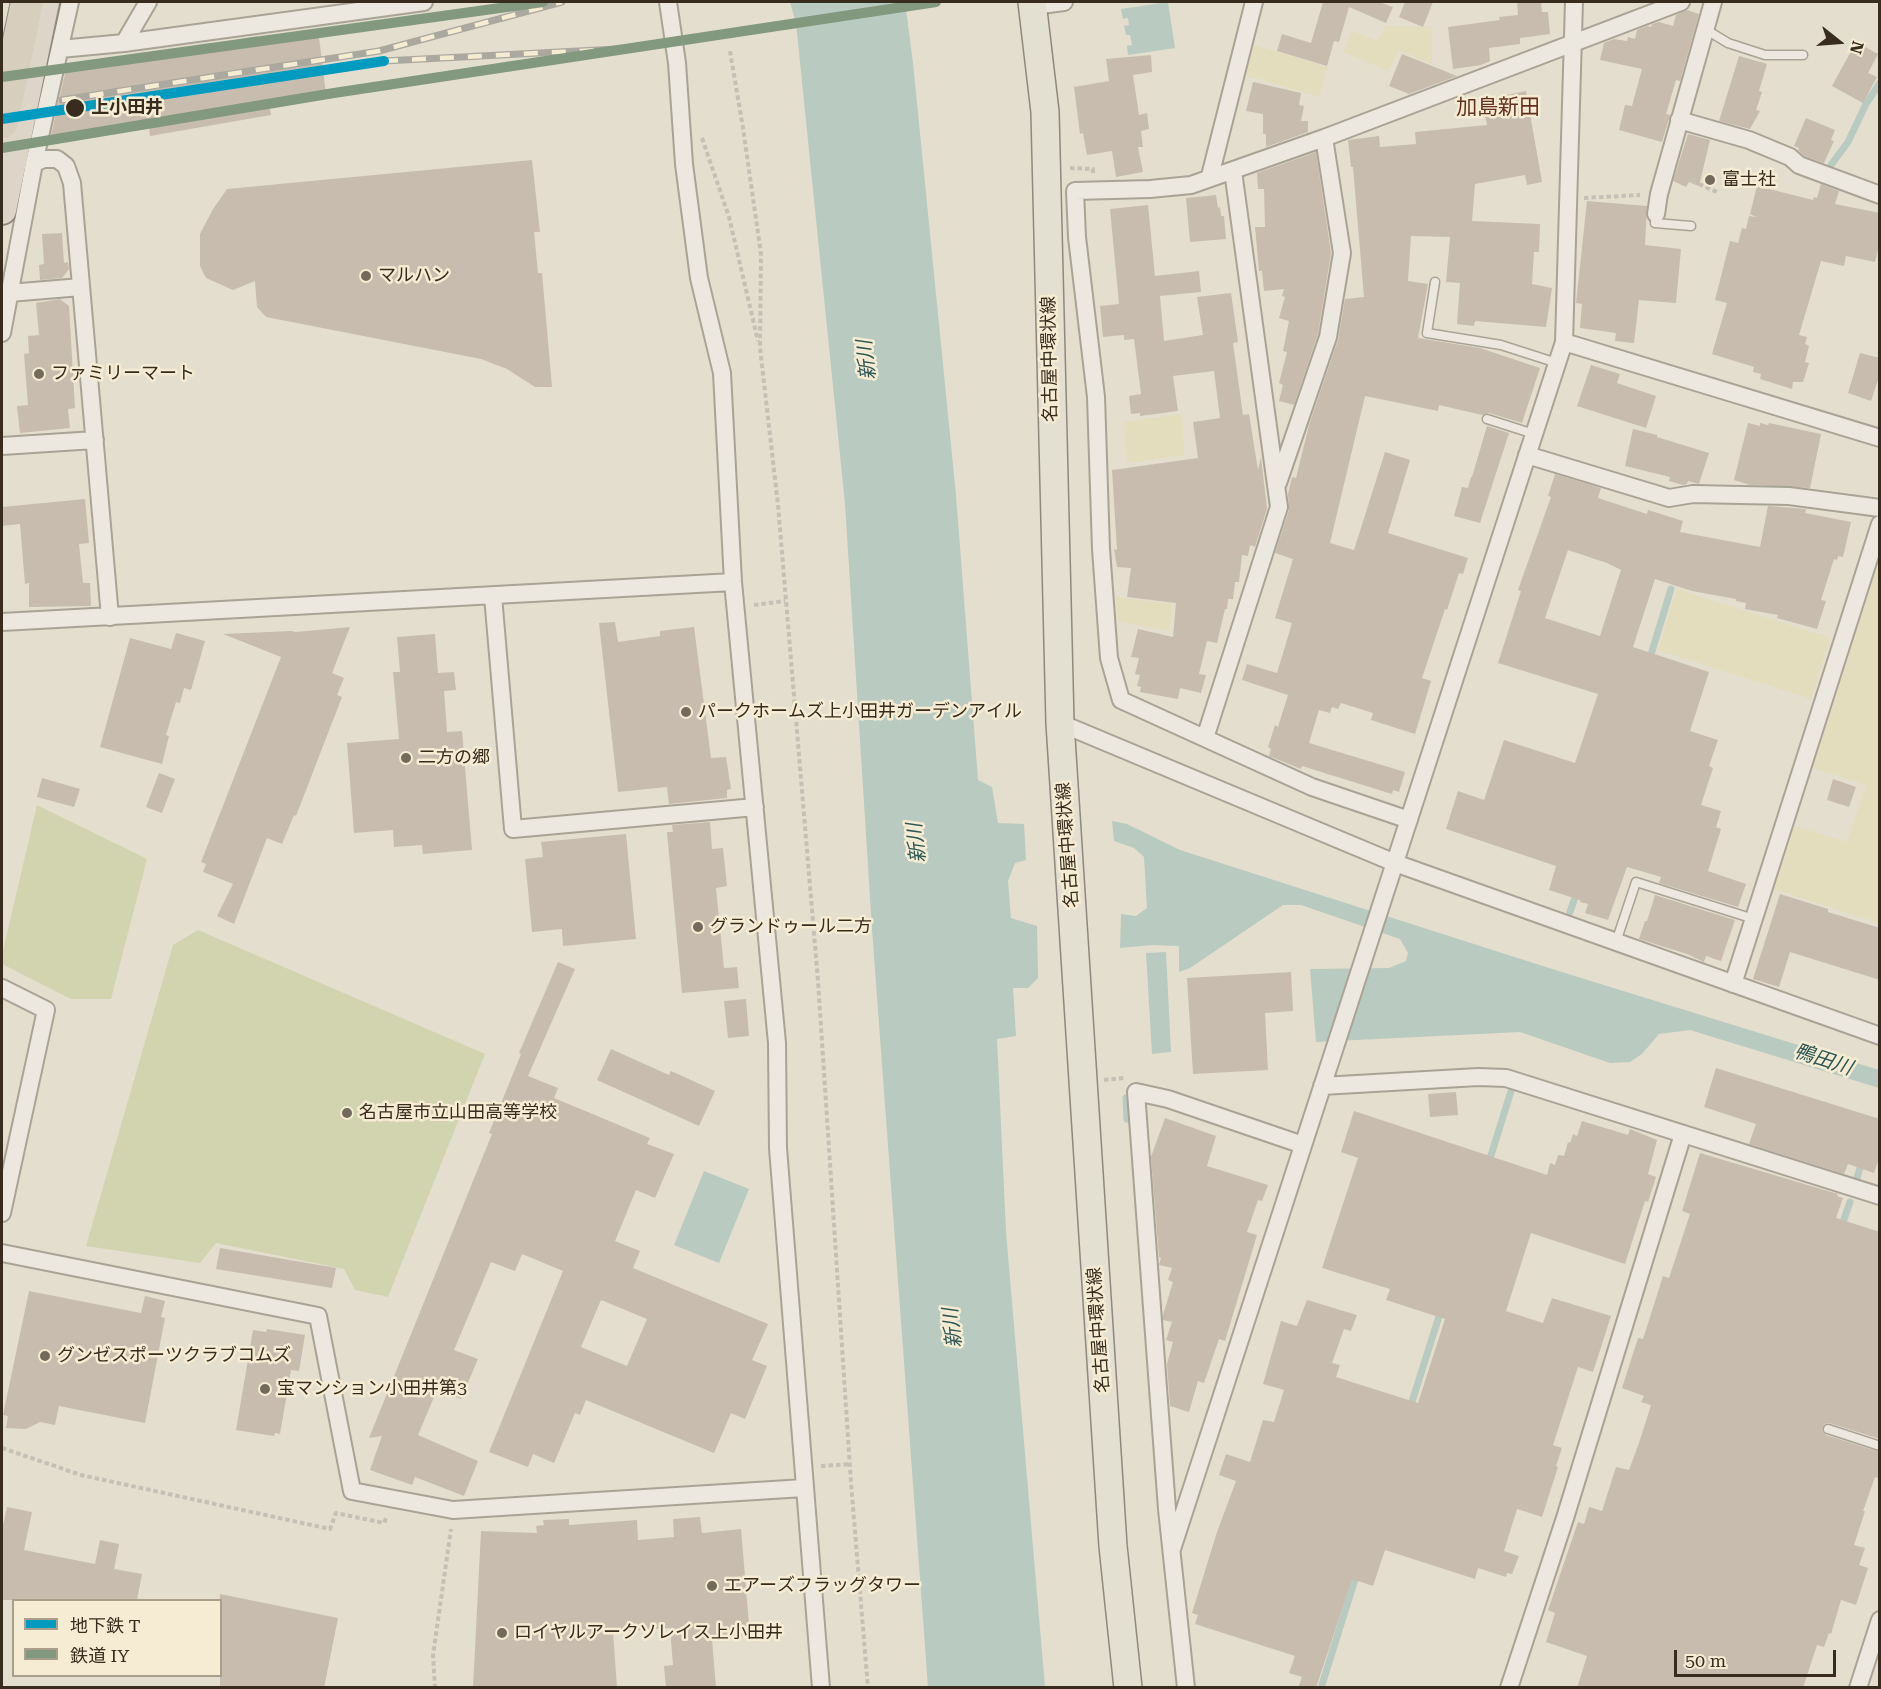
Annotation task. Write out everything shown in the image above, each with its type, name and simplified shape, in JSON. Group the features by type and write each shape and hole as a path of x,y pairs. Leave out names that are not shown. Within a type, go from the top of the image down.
{"highway":[{"path":"2,123 27,2"},
{"path":"2,208 45,2"}],"main road":[{"name":"名古屋中環状線","path":"1033,4 1046,112 1060,723 1113,1546 1128,1688"}],"street":[{"path":"2,333 33,163 70,2"},
{"path":"124,43 148,2"},
{"path":"60,49 124,43 424,2"},
{"path":"668,2 677,63 684,164 699,278 723,374 733,582 777,1043 778,1148 821,1688"},
{"path":"1033,4 1064,2"},
{"path":"1210,176 1254,2"},
{"path":"1172,1549 1564,342 1574,2"},
{"path":"1409,820 1312,787 1121,700 1109,658 1101,549 1096,397 1077,237 1076,191 1150,189 1191,184 1210,176 1233,171 1681,2"},
{"path":"1656,214 1678,120 1713,2"},
{"path":"1678,120 1749,140 1790,157 1800,165 1880,195"},
{"path":"1277,487 1328,337 1342,254 1324,138"},
{"path":"33,163 44,159 57,159 66,166 72,183 110,617"},
{"path":"1205,738 1279,507 1233,171"},
{"path":"2,208 29,189"},
{"path":"9,293 81,287"},
{"path":"1564,342 1880,438"},
{"path":"2,446 95,440"},
{"path":"1527,455 1669,498 1693,494 1789,496 1880,508"},
{"path":"1733,984 1880,524"},
{"path":"2,622 733,582"},
{"path":"493,596 513,829 755,807"},
{"path":"1060,723 1395,863 1880,1036"},
{"path":"2,988 46,1010 2,1213"},
{"path":"1322,1086 1478,1077 1506,1078 1880,1196"},
{"path":"1186,1688 1164,1474 1136,1092 1168,1099 1303,1144"},
{"path":"1509,1688 1565,1518 1683,1134"},
{"path":"2,1253 318,1316 352,1491 453,1510 804,1488"},
{"path":"1858,1688 1880,1620"}],"lane":[{"path":"1705,29 1728,44 1765,55 1803,55"},
{"path":"1656,214 1655,224 1691,226"},
{"path":"1435,282 1427,333 1501,345 1557,363"},
{"path":"1487,419 1534,434"},
{"path":"1616,942 1636,882 1754,919"},
{"path":"1828,1429 1880,1446"}],"path":[{"path":"730,51 761,254 760,348"},
{"path":"700,130 729,217 760,348 778,505 818,993 850,1464 868,1688"},
{"path":"1692,181 1717,192"},
{"path":"1568,199 1659,194"},
{"path":"735,607 785,601"},
{"path":"2,1448 81,1475 330,1529 336,1513 384,1523 386,1516 397,1518"},
{"path":"802,1468 850,1464"},
{"path":"435,1688 433,1655 453,1510"},
{"path":"440,1527 451,1529"}],"shaded area":[{"path":"1386,26 1432,27 1432,64 1399,50 1388,71 1343,52 1352,31 1377,41"},
{"path":"1254,45 1328,67 1319,97 1245,75"},
{"path":"1182,414 1184,455 1127,463 1124,422"},
{"path":"1879,562 1880,923 1774,889 1795,826 1847,842 1866,785 1813,768"},
{"path":"1677,589 1830,638 1811,699 1658,650"},
{"path":"1116,597 1172,604 1169,631 1117,621"}],"green space":[{"path":"37,805 147,859 111,999 71,999 2,964 2,955"},
{"path":"198,930 485,1054 388,1297 355,1290 344,1269 216,1243 200,1263 86,1246 173,945"}],"water":[{"name":"新川","path":"790,2 905,2 956,495 978,780 992,787 998,823 1024,824 1026,860 1015,863 1008,881 1011,918 1037,926 1038,978 1028,988 1013,988 1016,1036 997,1039 1006,1232 1045,1687 928,1687 872,929 845,504 796,23"},
{"path":"1168,2 1175,48 1128,55 1127,46 1132,45 1130,35 1126,35 1124,26 1129,25 1128,18 1123,19 1121,9"},
{"name":"鴨田川","path":"1112,821 1127,824 1180,850 1552,969 1879,1070 1879,1088 1690,1030 1659,1034 1642,1054 1630,1062 1610,1063 1520,1032 1316,1042 1310,969 1389,968 1406,961 1408,953 1400,939 1301,905 1283,905 1190,968 1179,972 1179,946 1153,945 1120,948 1121,914 1136,916 1147,908 1144,857 1134,848 1114,841"},
{"path":"1166,952 1171,1052 1152,1054 1146,953"},
{"path":"704,1171 749,1189 719,1263 674,1245"}],"building":[{"path":"1323,2 1379,2 1393,7 1386,23 1349,7 1339,42 1334,41 1327,66 1277,51 1282,34 1311,43"},
{"path":"1405,2 1433,2 1423,27 1399,17"},
{"path":"1517,2 1541,2 1542,12 1548,12 1550,34 1520,38 1520,44 1489,48 1490,61 1481,65 1453,69 1448,27 1500,20 1499,17 1518,15"},
{"path":"1687,10 1699,14 1680,81 1676,80 1666,114 1670,115 1662,142 1619,130 1625,105 1632,106 1642,69 1600,60 1604,43 1614,39 1627,41 1628,37 1635,39 1637,30 1647,26 1651,27 1652,24 1659,22 1673,26 1676,15"},
{"path":"258,36 259,44 319,37 326,94 269,104 271,115 150,136 149,127 49,144 66,69 137,60 137,57"},
{"path":"1856,42 1878,54 1868,73 1877,77 1863,103 1832,86"},
{"path":"1402,54 1457,76 1409,94 1389,86"},
{"path":"1151,55 1152,72 1133,75 1139,115 1147,113 1149,129 1141,131 1143,147 1138,147 1143,172 1116,177 1112,151 1087,155 1083,133 1080,134 1074,87 1109,81 1106,59"},
{"path":"1739,56 1767,64 1756,110 1760,111 1750,129 1719,121"},
{"path":"1253,82 1301,93 1299,105 1304,106 1301,121 1308,121 1308,132 1266,147 1266,134 1263,134 1263,114 1246,111"},
{"path":"1526,91 1542,182 1527,185 1525,175 1475,184 1472,221 1540,224 1539,252 1534,252 1532,284 1552,288 1546,327 1475,321 1474,326 1457,324 1460,283 1446,282 1450,237 1411,236 1408,281 1428,284 1418,338 1480,348 1540,368 1522,423 1489,413 1482,415 1439,405 1438,411 1365,396 1330,543 1354,550 1385,452 1410,460 1388,533 1468,558 1463,574 1459,573 1447,610 1445,609 1422,678 1431,681 1415,734 1371,720 1373,713 1341,703 1338,709 1332,707 1330,713 1319,710 1309,743 1405,772 1399,792 1393,790 1392,794 1302,766 1301,769 1269,756 1271,749 1268,747 1275,725 1278,727 1288,695 1242,680 1247,664 1277,673 1292,623 1275,618 1293,559 1275,553 1289,510 1288,494 1292,477 1296,478 1309,425 1338,340 1345,299 1364,297 1353,167 1351,167 1348,140 1379,136 1380,147 1416,144 1415,132 1487,125 1482,100"},
{"path":"1806,118 1835,130 1831,140 1834,141 1824,163 1804,156 1798,150 1799,148 1794,146"},
{"path":"1688,134 1710,140 1699,186 1689,182 1686,187 1673,181"},
{"path":"1316,152 1331,253 1318,334 1294,405 1279,401 1283,385 1279,383 1287,352 1283,351 1289,321 1279,318 1285,297 1282,296 1284,289 1264,291 1262,271 1259,271 1255,227 1265,227 1264,189 1258,189 1257,173"},
{"name":"マルハン","path":"532,160 540,232 534,232 538,273 542,273 552,387 535,387 507,369 481,359 266,317 257,307 255,281 233,290 206,278 200,266 200,234 227,189"},
{"path":"1821,184 1839,191 1835,204 1880,213 1880,241 1875,262 1846,256 1844,266 1821,261 1799,335 1807,337 1805,344 1809,346 1805,362 1809,363 1803,382 1793,382 1792,389 1760,379 1761,374 1753,372 1754,367 1712,354 1727,303 1715,300 1730,241 1738,243 1742,228 1746,229 1749,216 1756,217 1750,214 1757,186 1813,200 1814,197 1817,198"},
{"path":"1216,195 1221,216 1224,216 1226,239 1190,242 1186,198"},
{"path":"1587,201 1647,206 1645,245 1681,249 1676,303 1639,300 1634,343 1615,341 1616,333 1580,328 1582,304 1576,303"},
{"path":"1148,205 1155,276 1199,271 1201,292 1160,296 1164,341 1203,335 1197,297 1231,293 1238,342 1233,343 1243,415 1249,414 1258,470 1261,457 1267,509 1255,547 1250,545 1248,556 1242,555 1239,582 1235,582 1233,599 1228,599 1217,643 1207,641 1199,674 1206,675 1201,693 1180,688 1178,699 1140,692 1141,687 1137,686 1140,675 1135,674 1139,658 1131,657 1138,629 1173,637 1176,603 1127,597 1131,568 1117,567 1114,549 1117,550 1112,470 1198,458 1193,422 1220,418 1214,371 1173,376 1178,411 1140,416 1140,413 1131,414 1129,396 1141,394 1134,339 1124,340 1124,335 1103,337 1100,306 1119,304 1110,209"},
{"path":"62,233 64,263 68,262 69,269 62,278 40,280 39,265 44,264 42,234"},
{"path":"60,299 69,306 75,408 68,409 70,428 20,433 17,406 28,405 24,354 29,353 28,336 39,335 36,303"},
{"path":"1860,353 1880,358 1880,374 1871,401 1848,393"},
{"path":"1591,365 1620,374 1617,383 1656,396 1646,428 1577,406"},
{"path":"1748,423 1760,426 1760,423 1768,425 1769,423 1821,434 1810,488 1750,485 1734,480"},
{"path":"1487,426 1509,433 1480,523 1454,516 1462,487 1468,488"},
{"path":"1633,429 1709,453 1699,484 1688,481 1683,485 1669,481 1670,477 1625,466"},
{"path":"1555,474 1601,488 1598,498 1647,514 1648,510 1683,521 1680,532 1760,547 1768,506 1806,509 1805,513 1851,522 1843,557 1838,556 1837,560 1834,559 1821,600 1826,601 1817,629 1777,618 1778,615 1745,609 1746,603 1736,601 1736,599 1692,591 1655,579 1633,647 1709,672 1690,731 1718,740 1709,766 1713,768 1701,805 1721,811 1716,827 1721,829 1708,871 1746,884 1738,907 1659,883 1661,877 1627,867 1608,920 1585,913 1588,904 1549,890 1556,866 1446,829 1458,791 1484,800 1504,740 1575,763 1598,694 1498,663 1521,591 1518,590 1551,497 1548,496","holes":["1568,550 1621,570 1600,636 1545,618"]},
{"path":"85,499 89,543 79,544 83,583 90,583 91,606 29,607 29,583 25,584 20,524 2,526 2,507"},
{"path":"615,622 618,642 660,636 660,631 694,627 711,758 726,757 731,789 727,790 727,798 669,804 667,787 618,792 599,623"},
{"path":"350,627 332,673 344,678 337,695 342,697 296,816 294,815 282,844 267,838 234,924 217,916 233,884 203,872 206,864 201,862 281,657 223,634 296,632"},
{"path":"176,633 205,641 191,690 184,688 180,703 176,702 166,735 169,736 162,764 100,747 130,638 171,649"},
{"name":"二方の郷","path":"435,634 438,673 454,672 456,690 444,691 447,732 462,731 472,850 423,854 422,845 394,847 393,830 354,833 347,743 399,739 393,672 400,672 397,637"},
{"path":"159,773 175,779 162,813 146,807"},
{"path":"42,778 80,789 74,807 37,797"},
{"path":"1833,779 1856,787 1849,807 1827,800"},
{"name":"グランドゥール二方","path":"710,822 712,849 723,848 727,886 716,888 724,968 737,967 739,988 682,993 667,832 673,832 672,825"},
{"path":"626,834 636,939 563,946 562,929 532,932 525,859 543,857 541,842"},
{"path":"1780,894 1880,928 1880,980 1790,952 1779,987 1753,979"},
{"path":"1655,895 1735,920 1721,961 1706,956 1704,962 1687,954 1639,939"},
{"path":"558,962 575,969 528,1076 558,1088 554,1098 650,1138 647,1144 674,1154 655,1198 636,1190 615,1241 640,1251 633,1268 768,1324 752,1360 767,1366 745,1419 731,1413 714,1453 586,1400 580,1415 575,1413 554,1463 533,1454 528,1467 489,1452 563,1271 522,1254 515,1271 491,1262 454,1350 478,1359 461,1399 437,1390 418,1435 478,1461 464,1496 415,1477 412,1485 370,1470 382,1436 369,1438 492,1134 489,1133 521,1054 519,1053","holes":["601,1300 647,1319 627,1366 581,1347"]},
{"path":"1291,972 1293,1011 1265,1013 1268,1070 1193,1074 1187,978"},
{"path":"746,999 749,1036 728,1038 724,1001"},
{"path":"611,1049 669,1075 671,1071 715,1091 699,1126 597,1080"},
{"path":"1716,1068 1880,1119 1880,1156 1874,1173 1848,1164 1844,1174 1749,1144 1756,1124 1704,1107"},
{"path":"1456,1092 1458,1115 1430,1117 1428,1094"},
{"path":"1354,1111 1547,1175 1550,1163 1555,1165 1558,1155 1564,1156 1568,1142 1570,1143 1573,1134 1577,1136 1582,1121 1628,1135 1630,1129 1657,1140 1648,1174 1656,1177 1648,1202 1645,1201 1625,1264 1531,1233 1506,1311 1543,1323 1552,1298 1611,1316 1593,1372 1578,1367 1553,1445 1562,1448 1542,1517 1517,1509 1504,1551 1519,1556 1512,1574 1507,1573 1506,1577 1478,1568 1475,1579 1385,1550 1373,1586 1352,1579 1316,1688 1298,1688 1302,1677 1289,1673 1295,1656 1195,1624 1198,1615 1192,1613 1217,1532 1236,1481 1219,1475 1226,1454 1250,1462 1263,1420 1274,1422 1284,1390 1263,1384 1281,1321 1297,1326 1307,1300 1357,1315 1351,1331 1344,1329 1332,1363 1340,1365 1336,1377 1418,1403 1445,1319 1386,1300 1390,1289 1322,1268 1358,1158 1341,1152"},
{"path":"1165,1118 1216,1136 1207,1166 1268,1185 1262,1201 1258,1200 1247,1232 1257,1235 1225,1341 1219,1339 1204,1383 1198,1381 1189,1412 1170,1406 1167,1364 1173,1342 1166,1340 1172,1322 1163,1320 1163,1315 1173,1282 1168,1280 1172,1268 1159,1265 1161,1258 1159,1257 1151,1157"},
{"path":"1700,1153 1838,1194 1837,1196 1843,1198 1836,1218 1880,1232 1880,1439 1829,1423 1824,1424 1822,1430 1826,1435 1880,1452 1880,1479 1875,1477 1854,1545 1865,1548 1859,1565 1868,1568 1856,1605 1841,1600 1831,1634 1829,1633 1824,1647 1817,1645 1803,1688 1577,1688 1587,1656 1546,1642 1555,1613 1548,1610 1578,1522 1584,1524 1589,1507 1602,1511 1616,1467 1629,1470 1640,1440 1651,1405 1641,1402 1644,1396 1622,1388 1638,1338 1643,1339 1663,1276 1669,1278 1690,1214 1682,1211"},
{"path":"220,1248 336,1268 332,1288 216,1269"},
{"path":"29,1291 141,1313 145,1296 165,1301 161,1317 165,1318 145,1423 59,1406 55,1425 40,1422 26,1429 6,1428 8,1416 3,1415"},
{"name":"宝マンション小田井第3","path":"267,1329 305,1335 299,1371 291,1370 280,1434 275,1433 274,1436 236,1430 253,1330 266,1332"},
{"path":"7,1507 32,1512 24,1550 95,1564 100,1540 119,1544 114,1569 142,1574 137,1599 2,1600 2,1530"},
{"path":"700,1517 702,1533 741,1529 750,1636 712,1639 716,1688 666,1688 664,1666 673,1665 670,1628 613,1632 617,1688 473,1688 481,1531 537,1533 536,1526 544,1525 543,1520 569,1519 569,1525 637,1520 638,1540 674,1537 673,1519"},
{"path":"220,1594 338,1618 324,1688 220,1688 222,1599 220,1599"}],"waterway":[{"path":"1831,165 1848,142 1866,104 1880,83"},
{"path":"1649,661 1671,589"},
{"path":"1570,912 1577,892"},
{"path":"1488,1165 1511,1091"},
{"path":"1126,1098 1127,1119"},
{"path":"1857,1178 1860,1168"},
{"path":"1841,1228 1850,1202"},
{"path":"1410,1408 1441,1310"},
{"path":"1321,1688 1357,1573"}],"railway":[{"path":"62,100 379,51 562,2"},
{"path":"384,61 636,48"}],"metro line":[{"name":"T","path":"2,119 384,61"}],"rail line":[{"name":"IY","path":"2,77 543,2"},
{"name":"IY","path":"2,148 334,93 936,2"}],"place":[{"name":"上小田井","path":"75,108"},
{"name":"富士社","path":"1710,180"},
{"name":"マルハン","path":"366,276"},
{"name":"ファミリーマート","path":"39,374"},
{"name":"パークホームズ上小田井ガーデンアイル","path":"686,712"},
{"name":"二方の郷","path":"406,758"},
{"name":"グランドゥール二方","path":"698,927"},
{"name":"名古屋市立山田高等学校","path":"347,1113"},
{"name":"グンゼスポーツクラブコムズ","path":"45,1356"},
{"name":"宝マンション小田井第3","path":"265,1389"},
{"name":"エアーズフラッグタワー","path":"712,1586"},
{"name":"ロイヤルアークソレイス上小田井","path":"502,1633"}],"district":[{"name":"加島新田","path":"1498,108"}]}
